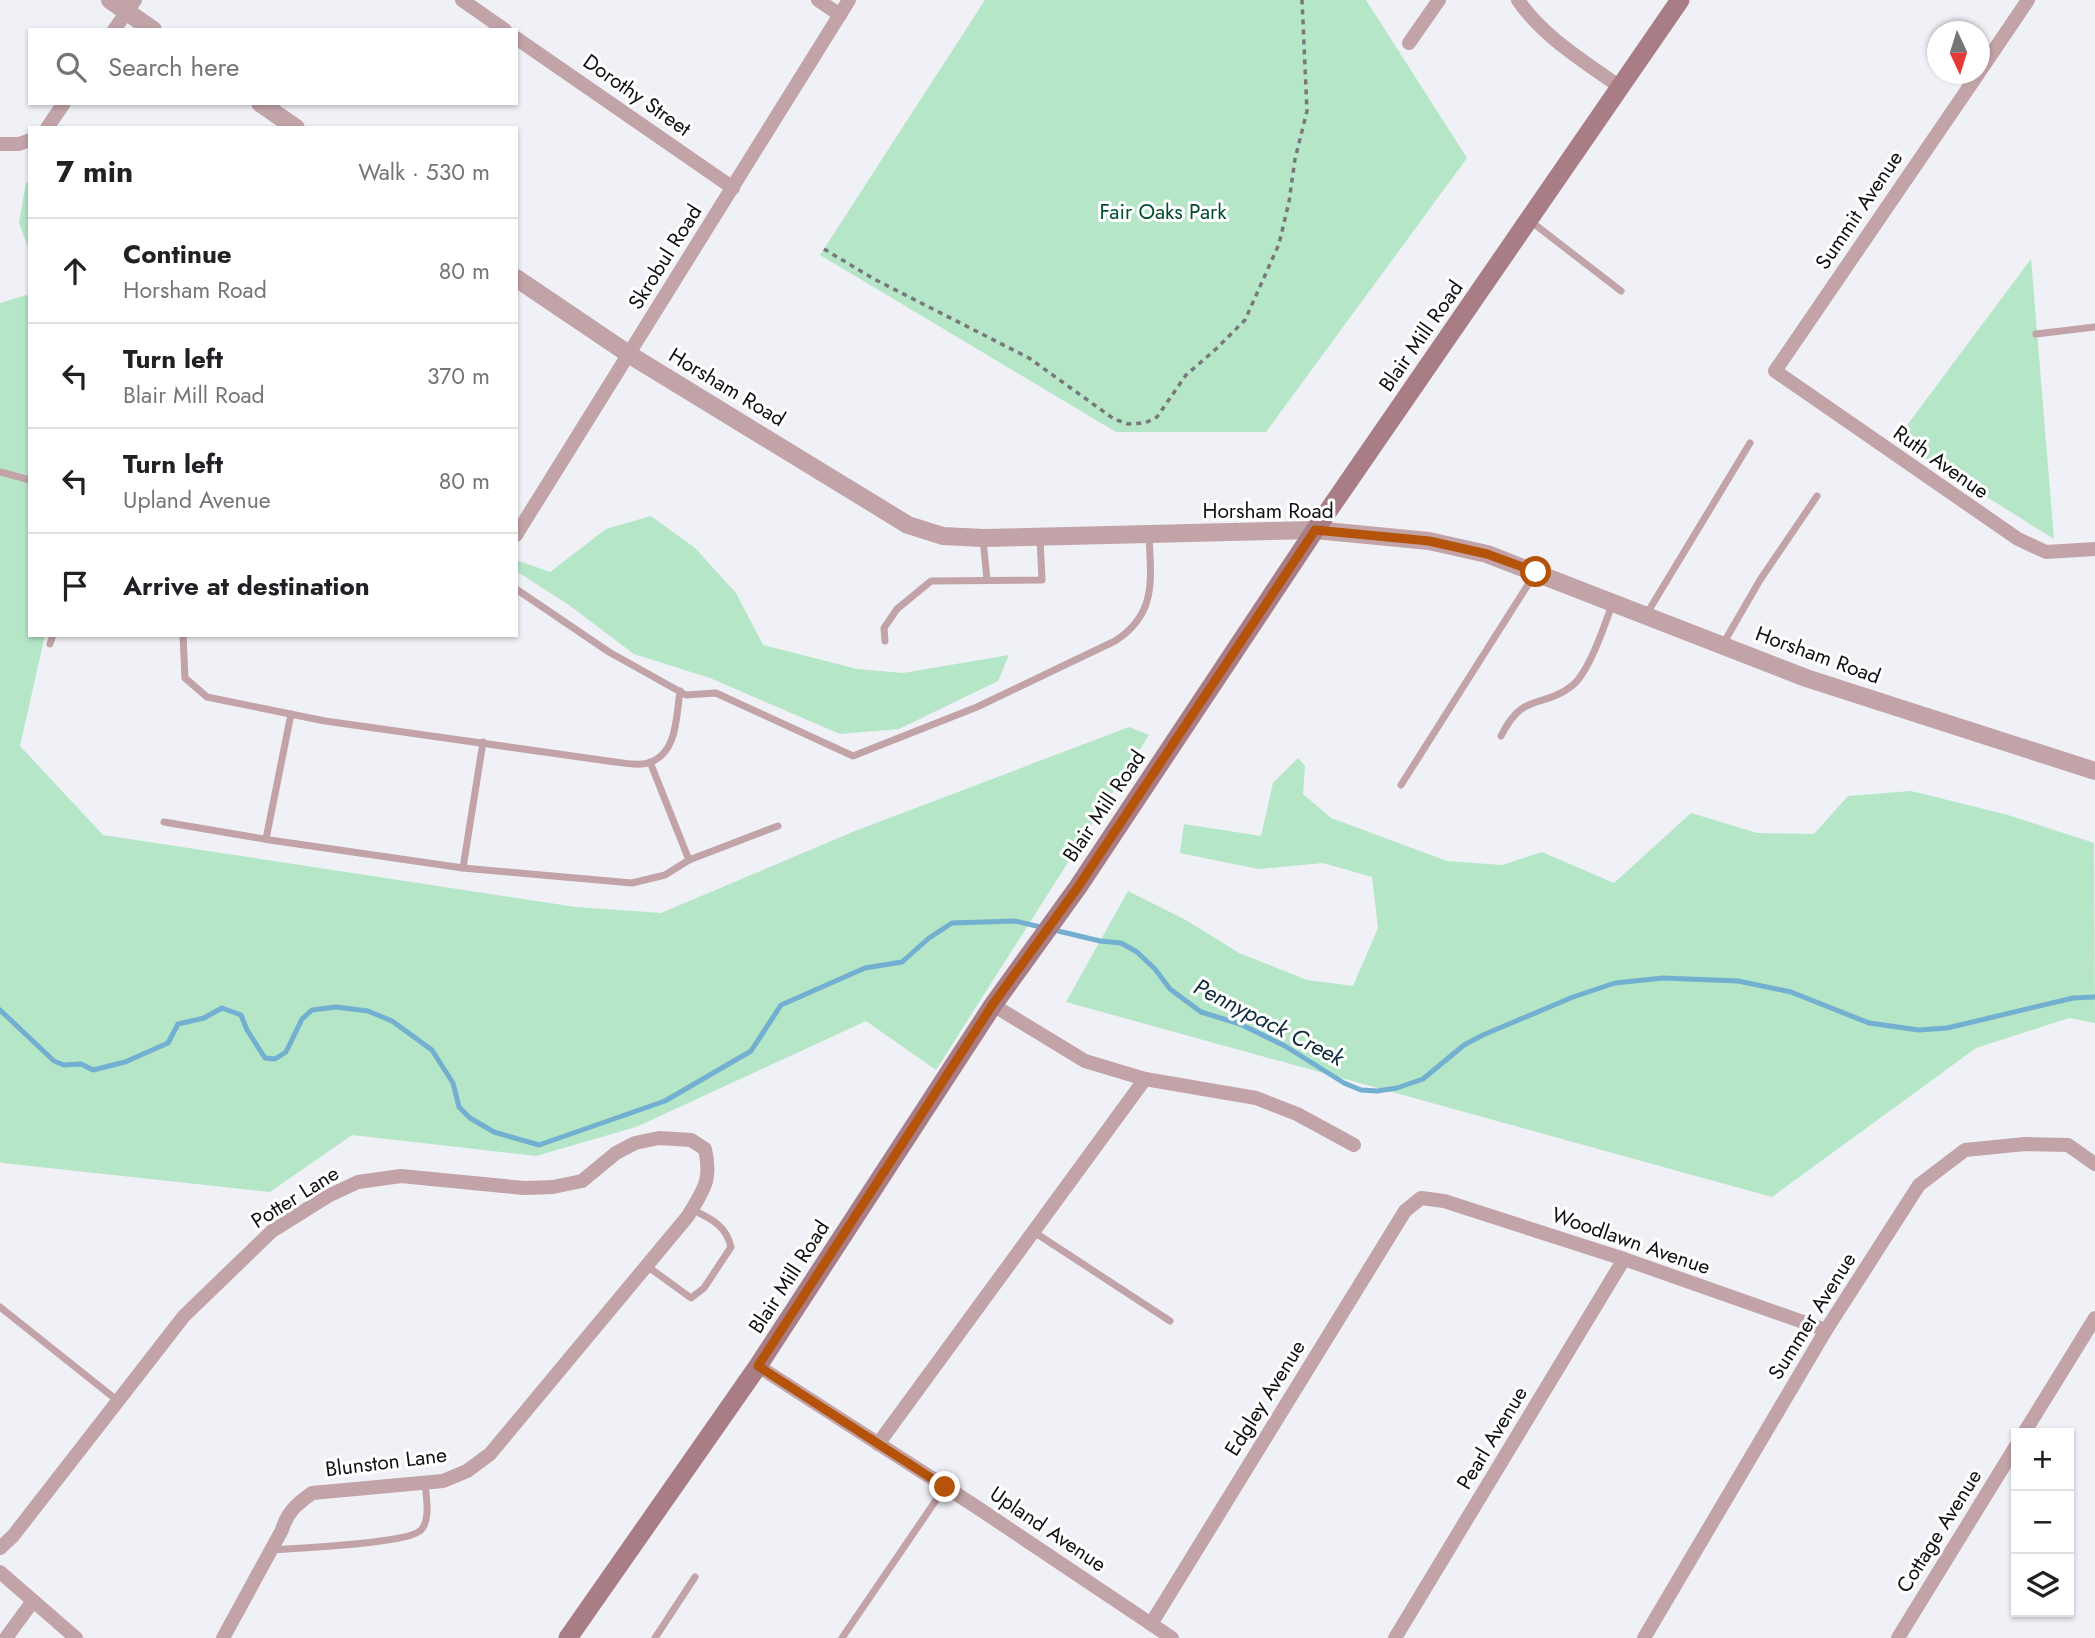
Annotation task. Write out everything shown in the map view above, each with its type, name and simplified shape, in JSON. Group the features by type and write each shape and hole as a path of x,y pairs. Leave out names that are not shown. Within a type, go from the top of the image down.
{"main road":[{"name":"Blair Mill Road","path":"568,1638 758,1366 993,1004 1078,887 1315,530 1680,0"}],"street":[{"path":"110,0 131,6 151,28"},
{"path":"461,0 502,28"},
{"path":"818,0 840,15"},
{"name":"Skrobul Road","path":"518,532 849,0"},
{"path":"1409,43 1439,0"},
{"path":"1518,0 1552,38 1620,87"},
{"name":"Summit Avenue","path":"1990,56 2028,0"},
{"path":"115,28 131,6"},
{"name":"Dorothy Street","path":"518,39 733,188"},
{"name":"Summit Avenue","path":"1775,371 1971,84"},
{"path":"48,126 63,105"},
{"path":"263,105 293,126"},
{"path":"0,144 19,145 28,141"},
{"name":"Horsham Road","path":"518,279 630,355 908,525 943,536 1040,538 1315,530 1429,541 1487,554 1806,678 2095,771"},
{"name":"Ruth Avenue","path":"1775,371 2018,539 2046,552 2095,549"},
{"path":"993,1004 1084,1061 1145,1079 1256,1098 1297,1114 1354,1145"},
{"path":"878,1444 1145,1079"},
{"name":"Potter Lane","path":"0,1548 13,1536 184,1316 272,1231 328,1196 358,1182 401,1175 524,1188 553,1187 582,1181 616,1153 635,1143 659,1138 691,1140 705,1149 708,1181 689,1212"},
{"name":"Summer Avenue","path":"1644,1638 1826,1330 1919,1185 1965,1150 2025,1144 2068,1145 2095,1164"},
{"name":"Woodlawn Avenue","path":"1421,1198 1444,1201 1624,1259 1826,1330"},
{"name":"Edgley Avenue","path":"1151,1624 1405,1211 1421,1198"},
{"name":"Blunston Lane","path":"223,1638 282,1530 285,1519 295,1506 312,1493 443,1481 467,1471 490,1454 689,1212"},
{"name":"Pearl Avenue","path":"1395,1638 1624,1259"},
{"path":"2027,1428 2095,1318"},
{"name":"Upland Avenue","path":"758,1366 1172,1638"},
{"name":"Cottage Avenue","path":"1898,1638 2011,1454"},
{"path":"0,1572 76,1638"},
{"path":"6,1638 33,1601"}],"lane":[{"path":"1529,220 1620,291"},
{"path":"2036,334 2095,327"},
{"path":"1646,615 1750,443"},
{"path":"0,472 28,479"},
{"path":"1723,645 1760,580 1817,496"},
{"path":"518,590 609,652 686,695 716,693 853,756 977,707 1132,630 1142,616 1149,597 1149,534"},
{"path":"983,538 987,580"},
{"path":"885,641 884,628 897,609 931,581 1042,580 1040,538"},
{"path":"1401,785 1536,572"},
{"path":"1501,736 1512,716 1524,706 1567,689 1576,682 1596,646 1614,602"},
{"path":"50,644 52,637"},
{"path":"183,637 185,678 207,697 325,721 615,762 650,762 672,744 680,691"},
{"path":"266,839 291,714"},
{"path":"464,868 483,742"},
{"path":"650,762 689,860"},
{"path":"164,822 464,868 632,883 665,875 689,860 778,826"},
{"path":"647,1265 691,1298 704,1288 732,1247 728,1232 709,1218 689,1212"},
{"path":"1034,1232 1170,1321"},
{"path":"0,1307 118,1401"},
{"path":"271,1550 394,1540 415,1535 422,1529 427,1517 425,1483"},
{"path":"842,1638 945,1487"},
{"path":"655,1638 695,1577"}],"path":[{"path":"824,248 874,279 1029,358 1114,419 1128,424 1145,423 1157,417 1185,375 1245,320 1279,244 1307,111 1302,0"}],"green space":[{"name":"Fair Oaks Park","path":"985,0 1366,0 1467,158 1266,432 1116,432 820,255"},
{"path":"28,182 28,248 19,223"},
{"path":"2031,259 2054,539 1896,440"},
{"path":"28,295 28,637 45,637 20,746 103,835 576,907 661,913 855,831 1129,727 1149,735 936,1070 866,1021 636,1127 536,1156 352,1135 270,1192 0,1162 0,303"},
{"path":"651,516 695,548 736,593 763,645 857,669 903,673 1009,655 998,681 899,729 840,734 710,678 634,654 569,605 518,572 518,561 550,572 606,529"},
{"path":"1298,758 1305,766 1303,794 1331,818 1447,861 1502,865 1542,852 1614,883 1691,813 1757,833 1814,834 1848,796 1911,791 2008,815 2094,843 2095,1023 2069,1018 1976,1048 1772,1197 1066,1002 1128,891 1184,919 1239,953 1307,980 1353,986 1378,928 1372,877 1323,863 1258,869 1180,853 1184,824 1261,836 1273,783"}],"waterway":[{"name":"Pennypack Creek","path":"0,1010 54,1061 64,1065 81,1064 93,1070 125,1062 168,1043 178,1024 204,1018 222,1008 241,1015 265,1058 275,1059 286,1052 302,1019 312,1010 336,1007 368,1011 392,1021 432,1050 453,1083 459,1107 470,1118 494,1132 539,1145 665,1101 751,1051 781,1005 865,968 902,962 929,938 952,923 1015,921 1045,928"},
{"name":"Pennypack Creek","path":"1054,930 1121,943 1137,952 1155,969 1170,989 1201,1012 1240,1024 1285,1046 1344,1083 1361,1090 1397,1088 1423,1079 1464,1045 1483,1035 1573,997 1615,983 1663,978 1738,981 1791,992 1869,1023 1919,1030 1947,1028 2073,998 2095,997"}],"route":[{"path":"945,1487 758,1366 993,1004 1078,887 1315,530 1429,541 1487,554 1536,572"}]}
